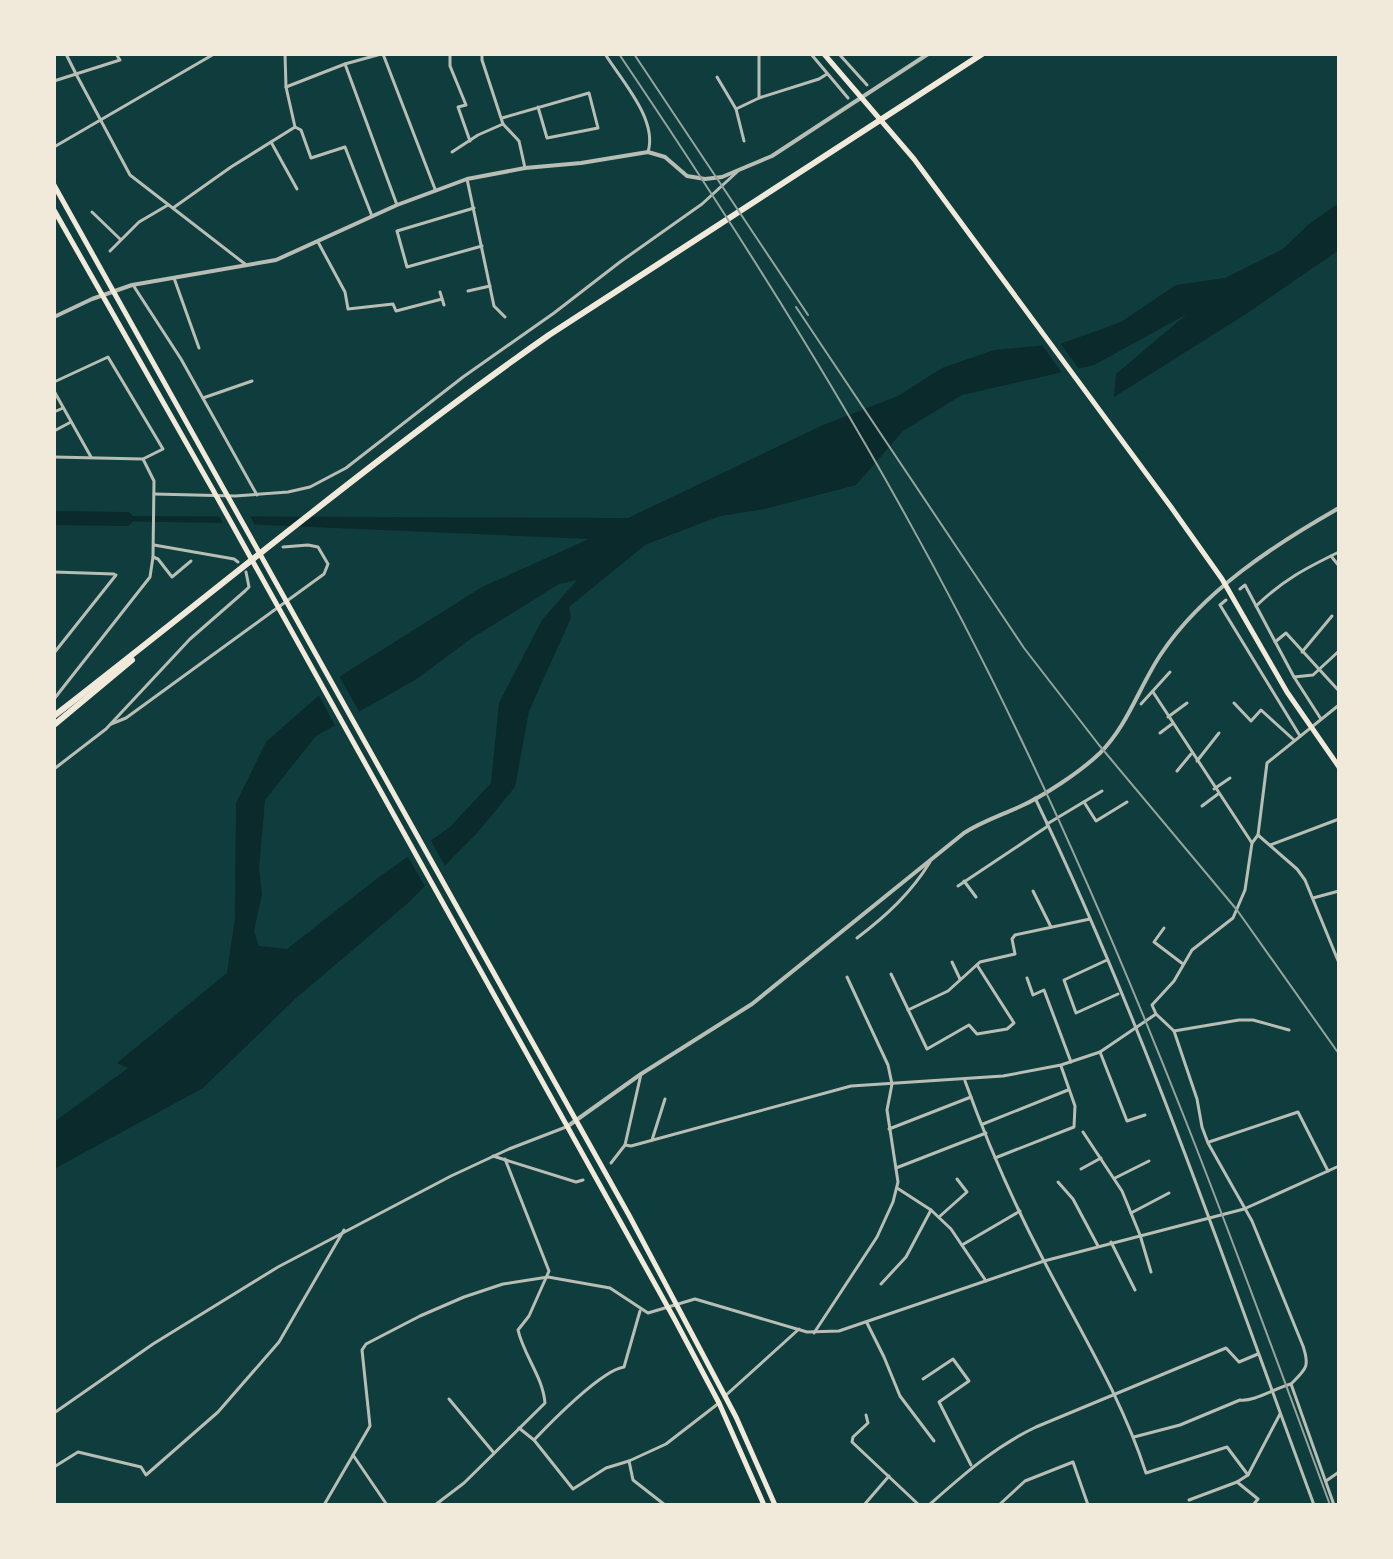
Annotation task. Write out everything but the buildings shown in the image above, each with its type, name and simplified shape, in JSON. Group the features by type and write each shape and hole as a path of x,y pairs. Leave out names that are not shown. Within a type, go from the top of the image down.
{"highway":[{"path":"54,725 189,611 426,422 549,335 982,54"},
{"path":"54,716 189,611"}],"main road":[{"path":"824,54 903,145 1224,582 1310,728 1339,767"},
{"path":"54,185 569,1109 725,1396 775,1505"},
{"path":"54,210 668,1307 719,1403 764,1505"}],"street":[{"path":"66,54 130,175 248,267"},
{"path":"54,81 120,60 116,54"},
{"path":"54,147 214,54"},
{"path":"285,54 286,87 295,127"},
{"path":"286,87 345,64 382,54 435,189"},
{"path":"450,54 450,66 466,105 458,107 470,141"},
{"path":"482,54 503,124 519,141 525,168"},
{"path":"605,54 647,120 651,142 648,152"},
{"path":"759,54 759,98"},
{"path":"811,54 848,98"},
{"path":"839,54 867,85"},
{"path":"54,317 132,285 276,260 397,205 467,179 648,152 665,157 679,172 697,179 722,177 772,156 865,100 928,54"},
{"path":"345,64 397,205"},
{"path":"736,109 827,74"},
{"path":"717,77 742,123 744,141"},
{"path":"502,118 538,107 589,93 598,128 547,138 538,107"},
{"path":"452,152 503,124"},
{"path":"173,208 295,127"},
{"path":"295,127 301,130 311,158 345,147 372,216"},
{"path":"271,142 297,189"},
{"path":"154,496 288,492 310,487 346,468 463,377 702,204 737,172"},
{"path":"467,179 494,306 505,317"},
{"path":"110,251 139,222 168,205"},
{"path":"474,208 397,231 407,267 482,246"},
{"path":"92,212 120,239"},
{"path":"318,242 345,292 348,309 393,304 396,311 442,299"},
{"path":"174,278 199,348"},
{"path":"132,285 181,359 257,495"},
{"path":"468,291 490,286"},
{"path":"440,292 444,305"},
{"path":"54,382 108,357 163,449 143,459 54,457"},
{"path":"242,375 244,383"},
{"path":"203,398 252,381"},
{"path":"54,391 91,458"},
{"path":"54,412 63,408"},
{"path":"54,431 71,422"},
{"path":"54,699 152,572 154,481 143,459"},
{"path":"54,1413 223,1300 344,1230 493,1156 576,1122 641,1074 752,1004 981,822 1019,807 1083,767 1122,726 1163,651 1224,582 1261,555 1339,508"},
{"path":"154,542 238,562"},
{"path":"111,724 126,718 324,574 328,564 318,547 283,547"},
{"path":"1256,606 1300,570 1339,552"},
{"path":"1331,556 1339,566"},
{"path":"153,557 172,577 191,561"},
{"path":"54,572 116,575 54,653"},
{"path":"54,769 92,742 190,639 249,587 246,572"},
{"path":"1240,589 1245,585 1294,677 1321,720"},
{"path":"1226,600 1220,605 1300,736"},
{"path":"1302,652 1332,616"},
{"path":"1275,643 1286,633 1339,691"},
{"path":"1294,677 1313,675 1339,651"},
{"path":"1141,704 1170,672"},
{"path":"1153,692 1252,843"},
{"path":"1168,717 1187,703"},
{"path":"1234,703 1251,721 1261,710 1294,740"},
{"path":"1134,1437 1180,1425 1240,1400 1249,1401 1271,1389 1291,1384 1305,1371 1307,1359 1252,1221 1208,1143 1174,1031 1156,1014 1152,1005 1174,981 1202,941 1233,918 1245,890 1252,843 1258,835 1267,763 1339,705"},
{"path":"1160,733 1172,724"},
{"path":"1197,761 1219,733"},
{"path":"1177,771 1191,754"},
{"path":"1214,789 1230,778"},
{"path":"958,886 1102,791"},
{"path":"1202,806 1218,794"},
{"path":"1035,798 1136,1029 1314,1505"},
{"path":"1084,802 1096,821 1127,802"},
{"path":"1270,845 1339,819"},
{"path":"1258,835 1297,869 1313,898 1339,963"},
{"path":"857,938 917,883 932,859"},
{"path":"964,881 976,897"},
{"path":"1033,891 1051,928"},
{"path":"1313,898 1339,891"},
{"path":"908,1010 948,991 980,962 1015,954 1012,939 1015,935 1090,919"},
{"path":"1164,928 1154,942 1183,964"},
{"path":"1107,960 1064,980 1076,1013 1120,993"},
{"path":"952,962 960,979"},
{"path":"891,974 927,1049 969,1025 977,1034 1007,1029 1014,1023 977,965"},
{"path":"814,1333 877,1237 896,1188 887,1110 892,1084 888,1065 847,977"},
{"path":"1027,978 1033,995 1044,990 1071,1062"},
{"path":"625,1145 839,1089 1018,1074 1061,1065 1100,1052 1156,1014"},
{"path":"1174,1031 1239,1020 1253,1020 1289,1030"},
{"path":"1100,1052 1127,1121 1145,1115"},
{"path":"995,1158 1074,1127 1075,1106 1061,1065"},
{"path":"611,1163 625,1145 641,1074"},
{"path":"965,1079 995,1158 1044,1261 1115,1393 1146,1473 1227,1447 1248,1475"},
{"path":"983,1124 1070,1089"},
{"path":"889,1129 971,1097"},
{"path":"652,1140 665,1099"},
{"path":"1208,1143 1298,1112 1328,1171"},
{"path":"1083,1132 1115,1178 1140,1235 1151,1272"},
{"path":"895,1168 986,1133"},
{"path":"493,1156 576,1182 583,1180"},
{"path":"1081,1169 1101,1158"},
{"path":"435,1505 464,1483 545,1403 544,1390 520,1341 518,1330 529,1316 549,1271 505,1159"},
{"path":"1115,1178 1149,1161"},
{"path":"324,1505 370,1426 362,1350 366,1344 464,1297 503,1284 548,1277 610,1288 648,1313 695,1299 814,1333 839,1331 1044,1261 1244,1209 1339,1166"},
{"path":"939,1217 967,1192 957,1179"},
{"path":"1058,1182 1073,1199 1098,1246"},
{"path":"896,1188 939,1217 986,1281"},
{"path":"1131,1213 1169,1193"},
{"path":"881,1284 906,1257 931,1210"},
{"path":"962,1245 1020,1211"},
{"path":"54,1467 78,1452 141,1467 146,1475 218,1412 279,1342 344,1230"},
{"path":"1111,1242 1135,1290"},
{"path":"534,1440 572,1401 595,1386 610,1371 624,1367 640,1310"},
{"path":"866,1322 900,1396 934,1441"},
{"path":"725,1396 799,1329"},
{"path":"929,1505 972,1466 1006,1441 1226,1348 1239,1362 1258,1354"},
{"path":"923,1379 953,1359 969,1381 939,1402 972,1466"},
{"path":"1291,1384 1334,1505"},
{"path":"449,1399 494,1453"},
{"path":"519,1428 534,1440 573,1489 606,1468 666,1444 719,1403"},
{"path":"1189,1500 1248,1475 1280,1414"},
{"path":"866,1415 868,1423 853,1437 852,1442 919,1505"},
{"path":"353,1455 387,1505"},
{"path":"629,1461 633,1480 665,1505"},
{"path":"1002,1504 1025,1481 1073,1462 1088,1505"},
{"path":"1326,1481 1339,1472"},
{"path":"864,1505 889,1476"},
{"path":"1237,1482 1258,1499 1253,1505"}],"water":[{"path":"1339,203 1339,250 1246,314 1114,397 1116,374 1187,314 1094,365 962,395 903,431 856,485 765,509 720,516 645,545 569,607 571,618 529,711 515,787 478,832 408,903 295,999 203,1088 54,1169 54,1122 128,1068 117,1063 227,973 235,918 236,803 266,742 342,675 482,587 589,539 107,521 107,516 628,518 823,425 898,396 942,368 994,350 1060,344 1121,322 1176,285 1225,278 1283,249 1309,224","holes":["577,580 542,620 499,703 491,783 450,827 379,877 287,949 259,946 254,931 262,894 259,868 265,800 316,736 415,680 472,638 559,584"]}],"pier":[{"path":"1058,340 1081,372 1064,376 1040,342"},
{"path":"218,514 249,514 257,529 225,527"},
{"path":"338,674 361,715 337,729 317,692"},
{"path":"429,837 447,870 427,890 406,853"}],"waterway":[{"path":"54,518 126,519"}],"railway":[{"path":"619,54 728,219 882,472 1019,735 1105,924 1184,1116 1330,1505"},
{"path":"634,54 808,315"},
{"path":"796,307 1024,648 1099,745 1237,910 1339,1054"}]}
